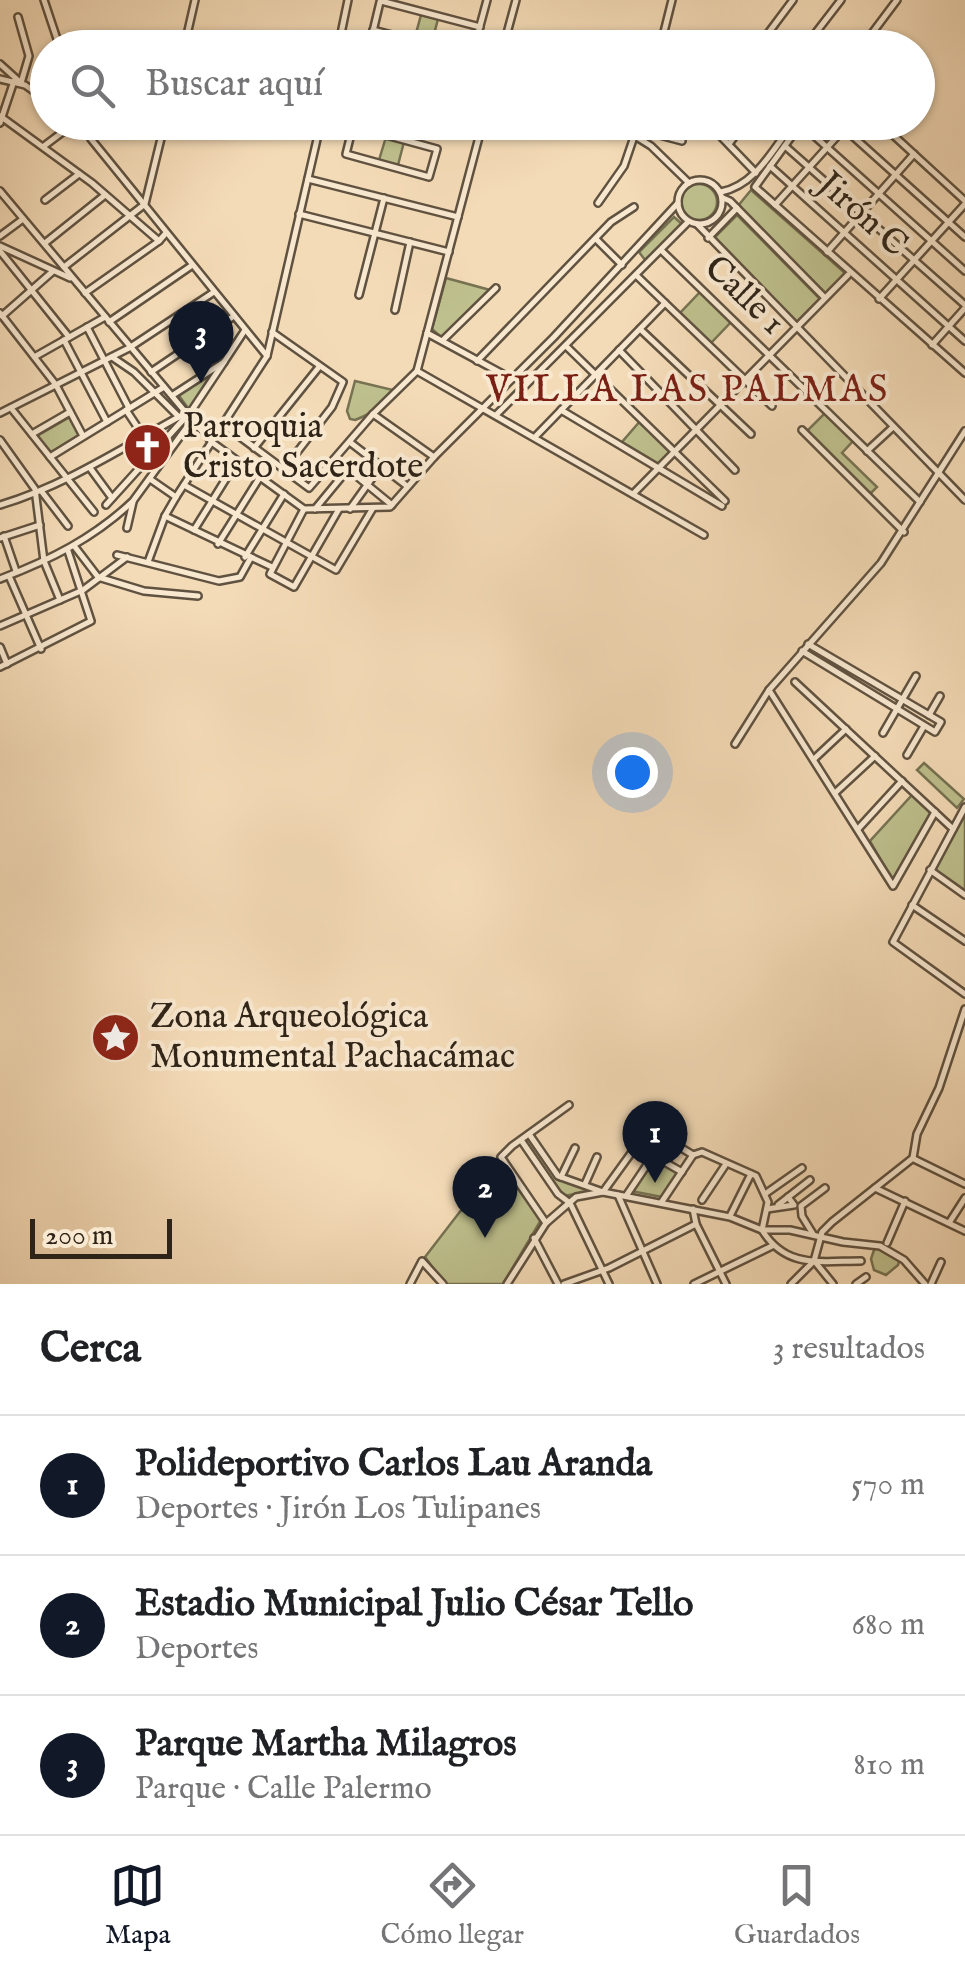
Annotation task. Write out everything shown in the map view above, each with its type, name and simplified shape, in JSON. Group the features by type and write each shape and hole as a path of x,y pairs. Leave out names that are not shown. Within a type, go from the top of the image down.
{"street":[{"path":"44,0 54,30"},
{"path":"188,30 195,0"},
{"path":"342,30 348,0"},
{"path":"479,30 487,0"},
{"path":"508,30 516,0"},
{"path":"664,30 672,0"},
{"path":"771,30 794,0"},
{"path":"818,30 841,0"},
{"path":"874,30 897,0"},
{"path":"373,30 381,1 480,27"},
{"path":"18,17 29,56 1,119 30,138"},
{"path":"0,64 30,90"},
{"path":"0,79 17,82"},
{"path":"34,140 159,242"},
{"path":"43,146 51,140"},
{"path":"91,140 267,356"},
{"path":"63,267 146,204 162,140"},
{"path":"148,562 165,516 267,356 317,140"},
{"path":"349,140 346,154 430,177 438,149 407,140"},
{"path":"224,425 309,488 373,414 417,371 478,140"},
{"path":"598,204 624,166 633,140"},
{"path":"646,140 689,183"},
{"path":"724,140 756,173"},
{"path":"728,144 731,140"},
{"path":"678,203 688,222 714,220 722,210 724,197 756,173 784,140"},
{"path":"789,140 754,187 965,374"},
{"path":"818,140 965,271"},
{"path":"775,205 834,140"},
{"path":"856,140 965,237"},
{"path":"879,299 965,202 899,140"},
{"path":"785,146 965,306 932,345"},
{"path":"827,252 914,154"},
{"name":"Jirón C","path":"770,166 965,340"},
{"path":"45,200 79,174"},
{"path":"308,179 458,216"},
{"path":"0,191 212,443 304,509 391,506 631,256 678,203 680,192 689,183 707,181 825,297"},
{"path":"724,197 734,190"},
{"path":"44,244 105,196"},
{"path":"359,295 384,198"},
{"path":"478,361 611,222 634,207"},
{"path":"708,238 737,208"},
{"path":"300,214 448,252"},
{"path":"0,236 23,219"},
{"path":"496,415 688,222"},
{"path":"697,224 965,500"},
{"path":"84,293 159,242 166,233"},
{"path":"596,238 622,265"},
{"path":"395,310 410,242"},
{"path":"0,248 73,278"},
{"path":"0,248 66,339 107,422"},
{"name":"Calle 1","path":"662,251 920,502"},
{"path":"631,256 644,269"},
{"path":"36,356 107,320 191,266"},
{"path":"52,272 1,316 56,385 83,436"},
{"path":"634,494 848,274"},
{"path":"637,276 772,406"},
{"path":"444,340 496,288"},
{"path":"0,413 129,348 214,292"},
{"path":"535,437 665,304"},
{"path":"151,372 234,316"},
{"path":"564,326 582,330"},
{"path":"87,327 144,436"},
{"path":"640,329 751,434"},
{"path":"106,505 198,402 245,330"},
{"path":"272,332 343,382 332,407 284,470"},
{"path":"427,333 512,380"},
{"path":"562,410 724,503 566,346"},
{"path":"619,350 736,470"},
{"path":"112,357 155,392 178,417"},
{"path":"173,395 224,362"},
{"path":"254,448 319,367"},
{"path":"417,371 704,535"},
{"path":"50,457 164,387"},
{"path":"11,408 94,512"},
{"path":"32,434 70,412"},
{"path":"0,503 39,493 68,480 186,413"},
{"path":"373,414 434,457"},
{"path":"0,579 75,547 133,502 192,420"},
{"path":"867,451 892,428"},
{"path":"802,430 904,532"},
{"path":"735,744 769,690 904,532 965,431"},
{"path":"0,440 68,526"},
{"path":"350,443 407,486"},
{"path":"194,530 237,461"},
{"path":"350,509 381,466"},
{"path":"90,468 112,498"},
{"path":"315,509 348,469 391,506"},
{"path":"218,544 260,477"},
{"path":"149,478 176,497"},
{"path":"184,485 336,570 373,508"},
{"path":"39,493 44,561 60,600"},
{"path":"116,554 218,581 240,578 284,494"},
{"path":"127,528 133,502"},
{"path":"271,571 304,509"},
{"path":"165,516 248,558 294,587 340,509"},
{"path":"17,572 2,537 40,526"},
{"path":"75,547 98,577 144,591 198,596"},
{"path":"0,647 4,666 91,620 68,551"},
{"path":"0,626 83,590 127,557"},
{"path":"9,576 41,649"},
{"path":"801,650 935,732 941,722 808,644"},
{"path":"883,733 916,676"},
{"path":"796,682 953,829"},
{"path":"769,690 893,886 935,812"},
{"path":"930,716 940,696"},
{"path":"907,756 924,726"},
{"path":"814,759 846,729"},
{"path":"835,793 875,756"},
{"path":"858,829 902,781"},
{"path":"965,807 892,942 965,994"},
{"path":"930,870 965,894"},
{"path":"912,904 965,941"},
{"path":"791,1284 814,1261 818,1237 832,1222 913,1158 916,1134 939,1088 965,1009"},
{"path":"546,1222 501,1157 569,1105"},
{"path":"528,1134 560,1178 603,1192 730,1216 762,1230 780,1229 884,1248 928,1284 941,1262"},
{"path":"508,1284 546,1222 576,1197 603,1192 645,1134"},
{"path":"626,1196 664,1138 693,1155"},
{"path":"521,1140 558,1194 570,1202 609,1284"},
{"path":"560,1178 574,1148"},
{"path":"661,1203 693,1155 702,1152 756,1176 767,1209 762,1230 772,1246 806,1263 860,1261"},
{"path":"653,1156 682,1172"},
{"path":"585,1184 596,1157"},
{"path":"913,1158 965,1184"},
{"path":"702,1200 726,1164"},
{"path":"765,1194 802,1168"},
{"path":"730,1216 751,1174"},
{"path":"767,1209 810,1180"},
{"path":"818,1237 802,1216 801,1206 825,1188"},
{"path":"875,1188 965,1232"},
{"path":"618,1194 657,1284"},
{"path":"950,1223 965,1198"},
{"path":"887,1243 905,1201"},
{"path":"693,1209 696,1224 726,1284"},
{"path":"534,1238 561,1284 643,1252 696,1224"},
{"path":"694,1284 772,1246"},
{"path":"410,1284 422,1261 442,1284"},
{"path":"814,1261 833,1284"},
{"path":"856,1284 866,1277"}],"green space":[{"path":"421,15 438,19 435,30 417,30"},
{"path":"385,140 404,142 398,165 379,160"},
{"path":"699,184 712,189 717,202 712,215 699,220 686,215 681,202 686,189"},
{"path":"751,190 846,274 826,294 738,206"},
{"path":"737,215 820,299 796,323 713,239"},
{"path":"674,217 683,225 645,260 639,252"},
{"path":"446,278 490,290 442,338 432,329"},
{"path":"701,291 732,321 711,343 680,313"},
{"path":"214,373 192,407 188,408 177,393"},
{"path":"355,381 393,390 371,412 350,419 347,411"},
{"path":"825,413 853,441 842,453 877,487 869,495 807,431"},
{"path":"70,417 79,435 50,453 37,436"},
{"path":"641,420 672,450 659,464 622,442"},
{"path":"924,763 964,799 957,808 917,770"},
{"path":"912,795 932,813 893,881 870,841"},
{"path":"965,815 965,891 933,869"},
{"path":"528,1137 557,1177 596,1190 564,1196 524,1141"},
{"path":"654,1158 678,1174 662,1197 631,1191"},
{"path":"499,1161 541,1220 503,1284 445,1284 425,1257"},
{"path":"875,1247 900,1258 886,1275 874,1270 871,1259"}],"place":[{"name":"Parque Martha Milagros","path":"201,383"},
{"name":"Parroquia Cristo Sacerdote","path":"148,447"},
{"name":"Zona Arqueológica Monumental Pachacámac","path":"115,1037"},
{"name":"Polideportivo Carlos Lau Aranda","path":"655,1183"},
{"name":"Estadio Municipal Julio César Tello","path":"485,1238"}],"district":[{"name":"VILLA LAS PALMAS","path":"688,391"}]}
